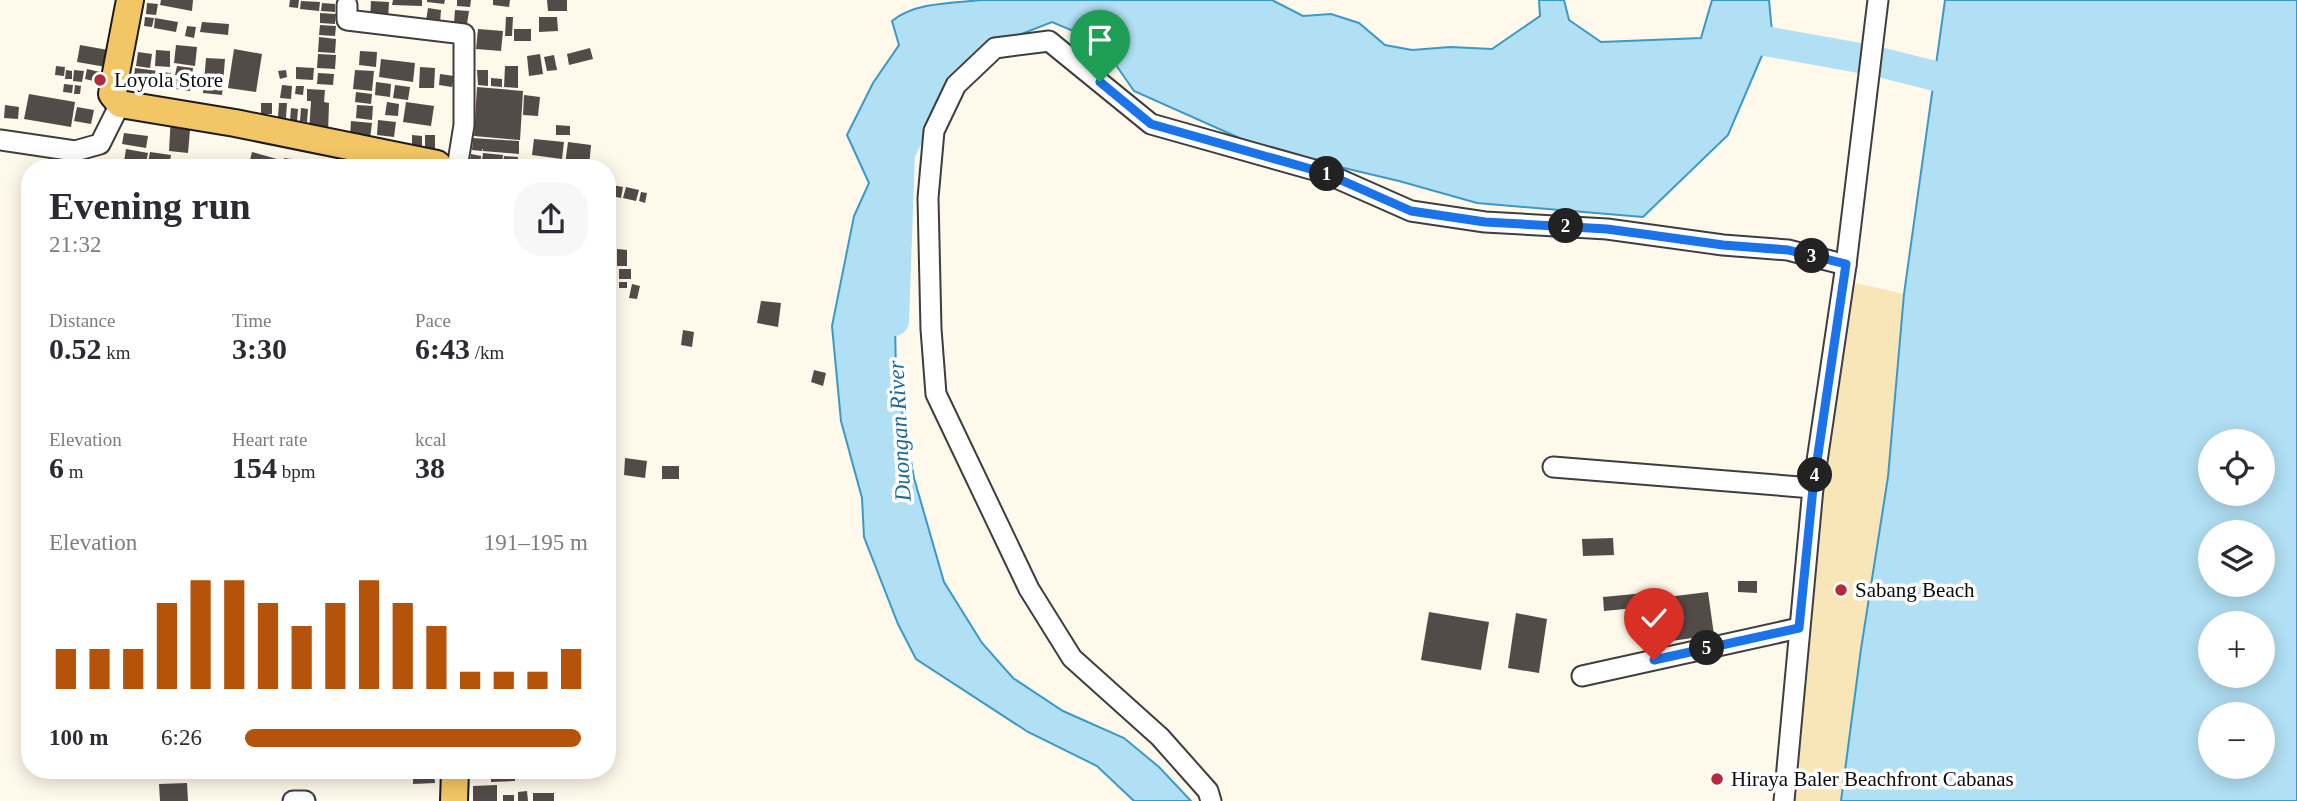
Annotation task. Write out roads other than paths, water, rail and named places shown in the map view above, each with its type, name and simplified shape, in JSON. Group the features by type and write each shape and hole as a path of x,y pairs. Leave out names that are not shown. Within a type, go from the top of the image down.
{"main road":[{"path":"130,0 112,94 120,104 412,159"},
{"path":"454,801 455,779"}],"street":[{"path":"1784,801 1813,488 1846,264 1878,0"},
{"path":"347,5 347,20 464,34 464,125 458,159"},
{"path":"1211,801 1208,791 1160,737 1072,658 1029,589 936,394 931,328 928,198 934,131 956,85 995,48 1049,41 1151,124 1325,173 1411,211 1485,222 1607,229 1723,245 1788,250 1846,264"},
{"path":"0,140 75,151 100,144 120,104"},
{"path":"1553,467 1813,488"},
{"path":"1581,676 1799,628"},
{"path":"293,801 305,801"}],"water":[{"path":"982,0 1272,0 1303,16 1331,14 1359,23 1385,45 1412,50 1450,47 1492,49 1540,16 1539,0 1564,0 1569,20 1601,42 1701,38 1712,0 1769,0 1772,32 1728,135 1643,217 1477,203 1399,181 1264,149 1134,91 1100,42 1052,22 988,47 942,79 922,101 902,146 893,214 896,375 914,478 944,582 982,643 1013,678 1063,711 1124,738 1159,767 1191,801 1134,801 1097,766 1028,732 916,659 898,624 864,537 862,498 841,421 832,326 854,216 869,183 847,135 873,83 899,45 892,21 923,7"},
{"path":"1945,0 2297,0 2297,801 1841,801 1888,477 1904,294"}],"waterway":[{"path":"1748,38 1871,60 1935,76"},
{"name":"Duongan River","path":"894,321 900,153 947,60 953,56"}],"place":[{"name":"Loyola Store","path":"100,80"},
{"name":"Sabang Beach","path":"1841,590"},
{"name":"Hiraya Baler Beachfront Cabanas","path":"1717,779"}]}
